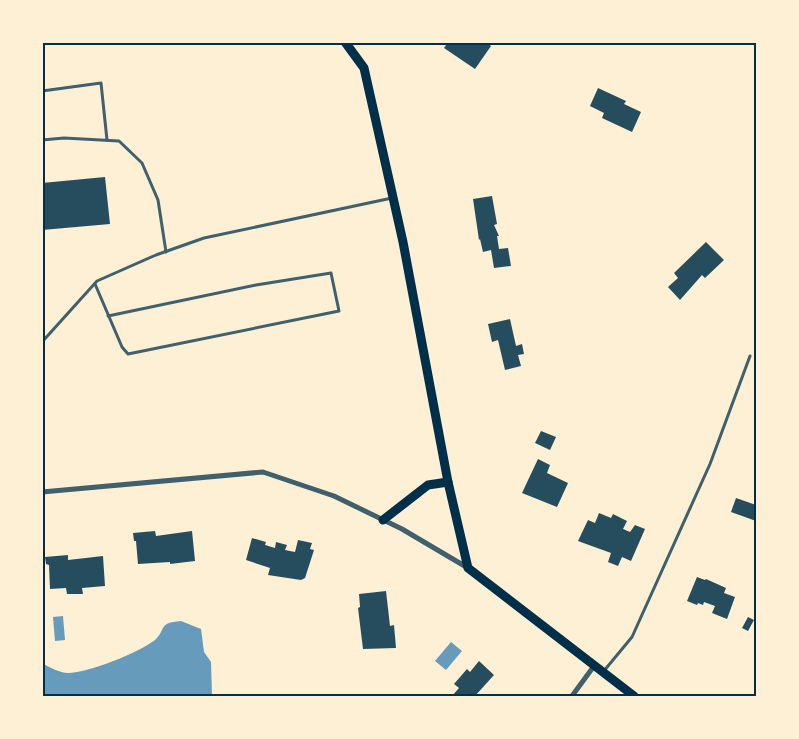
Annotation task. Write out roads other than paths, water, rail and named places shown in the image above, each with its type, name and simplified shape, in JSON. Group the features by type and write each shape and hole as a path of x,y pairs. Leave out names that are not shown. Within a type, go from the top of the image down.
{"main road":[{"path":"345,42 364,68 426,356 448,482 468,568 634,696"},
{"path":"383,520 428,484 448,482"}],"street":[{"path":"42,492 264,472 334,496 383,520 468,568"},
{"path":"572,696 594,666"}],"lane":[{"path":"42,91 101,83 108,140"},
{"path":"42,140 64,138 119,141 142,163 158,200 166,252"},
{"path":"42,342 95,284 166,252 204,238 393,198"},
{"path":"95,284 108,316 122,347 128,354 339,311 331,273 256,285 108,316"},
{"path":"603,672 632,637 710,464 750,356"}],"water":[{"path":"63,616 65,640 55,641 53,617"},
{"path":"181,621 201,629 204,652 211,662 212,696 43,696 43,664 65,673 88,670 126,656 148,645 159,636 165,625"},
{"path":"451,642 462,651 446,670 435,661"}]}
